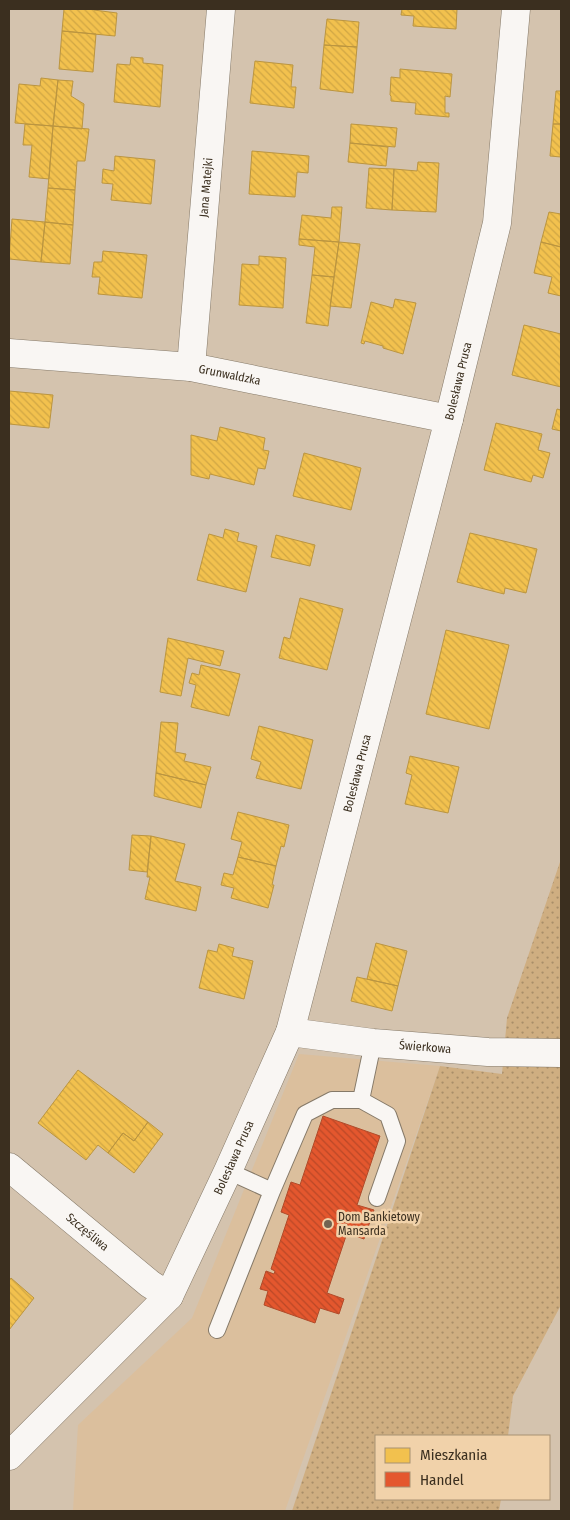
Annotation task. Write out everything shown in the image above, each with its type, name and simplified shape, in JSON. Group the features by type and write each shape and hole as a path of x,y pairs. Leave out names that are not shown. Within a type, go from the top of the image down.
{"street":[{"name":"Jana Matejki","path":"191,367 221,9"},
{"name":"Bolesława Prusa","path":"9,1456 169,1296 228,1171 290,1032 449,419 497,223 516,9"},
{"name":"Grunwaldzka","path":"9,353 191,367 449,419"},
{"name":"Świerkowa","path":"290,1032 373,1043 488,1052 561,1053"},
{"name":"Szczęśliwa","path":"9,1168 150,1284 169,1296"}],"lane":[{"path":"361,1100 373,1043"},
{"path":"217,1330 272,1191 305,1114 332,1100 361,1100 388,1115 397,1140 376,1198"},
{"path":"228,1171 272,1191"}],"shaded area":[{"path":"561,859 561,1305 513,1396 508,1435 375,1435 375,1500 501,1500 499,1511 292,1511 440,1066 502,1074 507,1018"},
{"path":"299,1054 440,1066 285,1511 73,1511 78,1425 192,1318"}],"building: Mieszkania":[{"path":"64,9 94,9 117,13 115,36 62,31"},
{"path":"402,9 457,9 456,29 413,26 414,16 401,15"},
{"path":"327,19 359,22 357,47 324,45"},
{"path":"62,31 96,34 93,72 59,69"},
{"path":"324,45 357,47 353,93 320,89"},
{"path":"131,57 143,58 143,63 163,65 160,107 114,102 117,64 130,65"},
{"path":"255,61 293,65 291,87 296,87 294,108 250,103"},
{"path":"400,69 452,74 450,97 445,96 445,113 449,113 449,117 415,114 416,103 391,101 391,77 400,78"},
{"path":"41,78 58,80 53,126 15,123 19,84 40,86"},
{"path":"58,80 73,81 71,96 84,104 82,129 53,126"},
{"path":"556,91 561,91 561,124 553,124"},
{"path":"25,124 53,126 49,179 29,177 32,145 23,145"},
{"path":"351,124 397,128 395,147 350,143"},
{"path":"553,124 561,124 561,157 550,156"},
{"path":"53,126 89,129 85,161 77,161 75,190 48,188"},
{"path":"350,143 388,147 386,166 348,162"},
{"path":"252,151 309,156 308,173 297,172 295,197 249,194"},
{"path":"115,156 155,160 151,204 111,200 113,184 102,183 103,169 114,171"},
{"path":"418,162 439,163 436,212 392,210 394,169 417,171"},
{"path":"369,168 394,169 392,210 366,208"},
{"path":"48,188 75,190 73,225 45,222"},
{"path":"332,207 342,207 339,242 299,239 302,215 331,218"},
{"path":"549,212 561,214 561,247 541,242"},
{"path":"12,219 45,222 41,262 9,259"},
{"path":"45,222 73,225 70,264 41,262"},
{"path":"299,239 339,242 334,277 312,275 315,247 299,245"},
{"path":"339,242 360,244 351,308 330,306"},
{"path":"541,242 561,247 561,296 548,293 552,277 534,273"},
{"path":"103,251 147,255 142,298 98,294 100,277 92,277 94,262 102,262"},
{"path":"259,256 286,258 283,308 239,305 242,264 259,265"},
{"path":"312,275 334,277 328,326 306,323"},
{"path":"395,299 416,303 403,354 365,341 364,344 361,343 371,302 393,308"},
{"path":"524,325 561,334 561,387 512,375"},
{"path":"9,391 53,395 49,428 9,424"},
{"path":"557,409 561,410 561,431 552,429"},
{"path":"496,423 542,434 538,450 550,453 543,478 533,475 531,482 484,470"},
{"path":"220,427 265,438 263,450 269,451 265,469 258,468 254,485 210,474 209,479 191,475 191,435 217,441"},
{"path":"304,453 361,468 351,510 293,496"},
{"path":"225,529 239,533 237,541 257,546 246,592 197,580 209,534 223,538"},
{"path":"470,533 537,549 526,593 505,588 504,594 457,582"},
{"path":"276,535 315,545 310,566 271,557"},
{"path":"300,598 343,609 327,670 279,658 284,637 290,639"},
{"path":"446,630 509,645 489,729 426,714"},
{"path":"168,638 224,651 220,666 188,658 181,696 160,692"},
{"path":"201,665 240,674 229,716 191,707 196,685 189,683 192,673 199,675"},
{"path":"161,722 178,723 175,752 186,754 184,761 211,767 206,785 156,773"},
{"path":"259,726 313,740 301,789 256,778 261,762 251,759"},
{"path":"410,756 459,767 448,813 405,804 412,775 406,773"},
{"path":"156,773 206,785 201,808 154,796"},
{"path":"238,812 289,825 284,847 281,846 276,866 238,857 242,842 231,839"},
{"path":"132,835 151,836 147,872 129,870"},
{"path":"151,836 185,844 175,881 201,887 196,911 145,899 150,877 147,877"},
{"path":"238,857 276,866 272,885 274,885 268,908 231,898 234,888 221,885 224,873 233,875"},
{"path":"376,943 407,951 398,986 367,979"},
{"path":"219,944 234,948 232,956 253,961 244,999 199,988 208,950 217,952"},
{"path":"357,977 398,986 392,1011 351,1001"},
{"path":"78,1070 148,1122 134,1141 123,1133 108,1153 98,1145 86,1160 38,1123"},
{"path":"148,1122 163,1134 134,1173 108,1153 123,1133 134,1141"},
{"path":"11,1278 34,1298 9,1330 9,1281"}],"building: Handel":[{"name":"Dom Bankietowy Mansarda","path":"323,1116 380,1136 357,1205 374,1210 364,1239 347,1233 327,1293 344,1299 339,1314 320,1308 315,1323 264,1305 268,1291 260,1289 266,1271 274,1274 275,1271 271,1269 289,1215 281,1212 291,1182 300,1185"}],"place":[{"name":"Dom Bankietowy Mansarda","path":"328,1224"}]}
